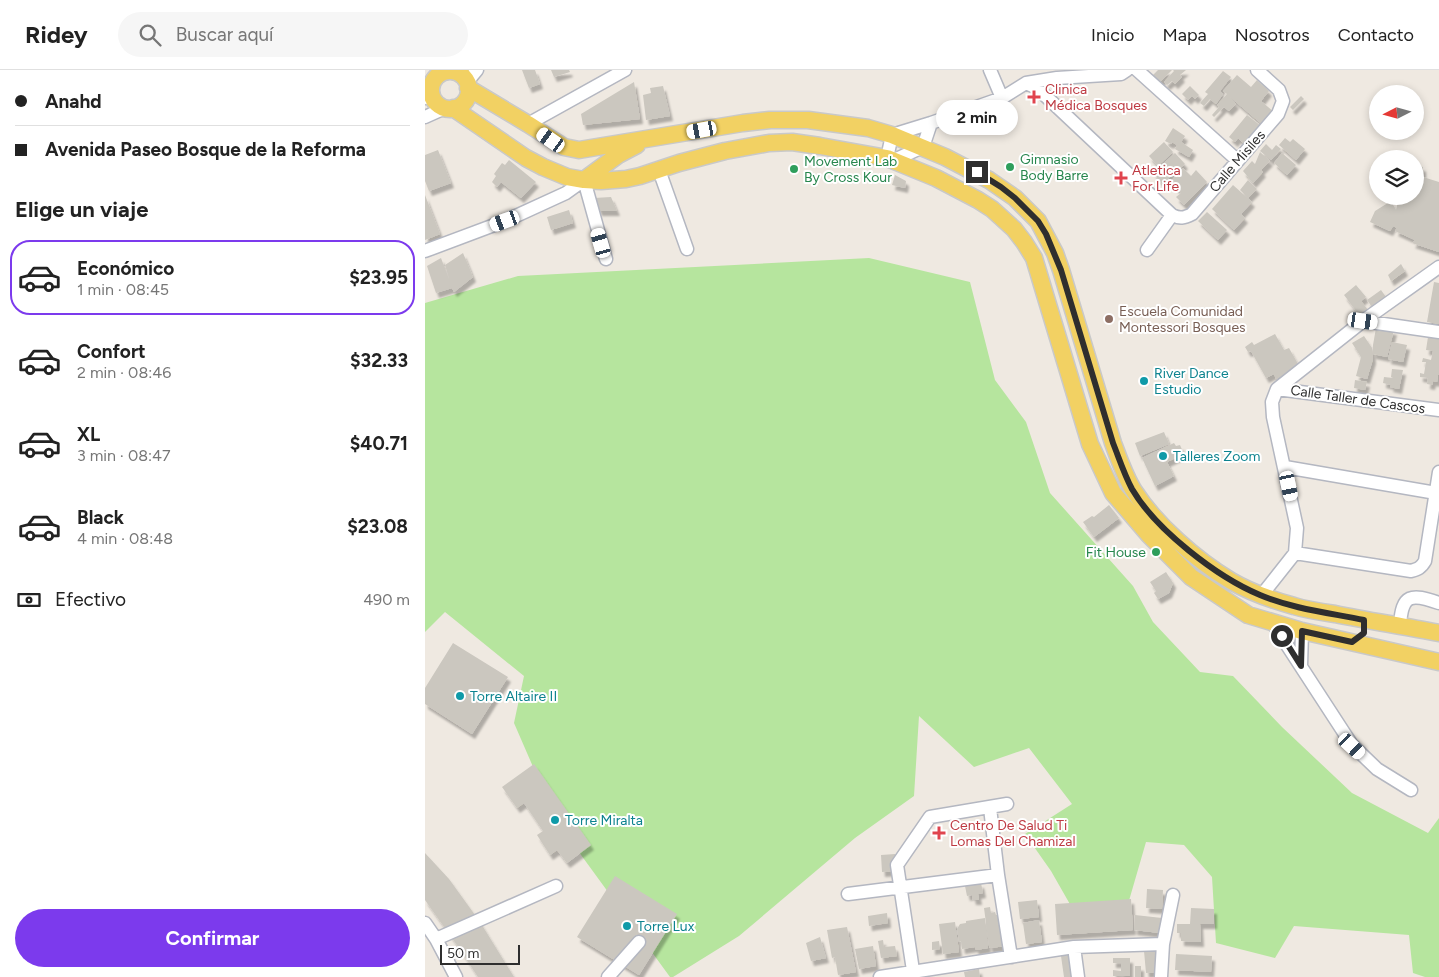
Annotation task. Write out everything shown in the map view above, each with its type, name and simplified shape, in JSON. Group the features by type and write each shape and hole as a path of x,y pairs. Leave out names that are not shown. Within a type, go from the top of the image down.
{"main road":[{"path":"1439,633 1294,606 1261,596 1231,581 1173,536 1145,506 1123,470 1108,429 1061,270 1049,241 1038,221 1015,198 977,172 892,134 852,126 792,119 743,123 591,148 571,149 551,140 471,80 448,71 434,79 428,92 438,105 449,108 526,158 567,177 601,181 626,179 725,151 769,143 792,142 891,159 979,200 992,209 1014,230 1034,258 1090,444 1113,493 1149,535 1191,577 1248,615 1302,631 1439,662"},
{"path":"449,108 459,106 467,98 471,80"},
{"path":"584,180 618,155 650,139"},
{"path":"920,171 917,166 917,157 926,148"},
{"path":"1079,408 1092,414 1099,411 1102,405"},
{"path":"1087,436 1090,426 1095,423 1102,424 1108,429"},
{"path":"1352,642 1364,633 1364,620"},
{"path":"1378,648 1375,644 1376,633 1380,627 1393,624"}],"street":[{"path":"528,124 625,70"},
{"path":"990,70 1002,98"},
{"path":"931,123 926,148 891,159 892,134 931,123 1002,98 1025,83 1057,78 1121,74 1127,70"},
{"path":"1137,70 1237,160"},
{"name":"Calle Misiles","path":"1172,215 1185,218 1192,214 1278,114 1283,101 1279,90 1257,70"},
{"path":"1025,83 1037,88 1172,215 1147,250"},
{"path":"425,117 449,108"},
{"path":"659,170 687,249"},
{"path":"425,251 505,221 566,193 584,180 606,259"},
{"path":"1261,596 1295,552 1297,528 1273,416 1272,402 1277,389 1363,321 1439,267"},
{"path":"1363,321 1439,332"},
{"name":"Calle Taller de Cascos","path":"1277,389 1439,410"},
{"path":"1285,467 1436,493"},
{"path":"1295,552 1411,571 1418,570 1425,561 1439,472"},
{"path":"1393,624 1406,600 1420,598 1439,603"},
{"path":"1272,622 1352,746 1377,769 1411,790"},
{"path":"1301,666 1302,631"},
{"path":"914,975 897,865 930,817 1007,804"},
{"path":"990,808 997,875 1011,957"},
{"path":"848,894 997,875"},
{"path":"436,940 556,886"},
{"path":"1161,977 1163,944 1173,895"},
{"path":"425,923 456,977"},
{"path":"607,977 639,942"},
{"path":"881,977 914,975 1074,947 1163,944"},
{"path":"1074,947 1078,977"}],"green space":[{"path":"869,258 970,282 995,380 1026,422 1050,493 1133,586 1153,622 1200,672 1233,676 1282,727 1352,793 1428,833 1439,818 1439,977 1425,977 1413,973 1409,935 1294,926 1275,958 1216,943 1212,877 1184,845 1146,842 1126,911 1079,920 1051,871 1025,834 1072,804 1029,748 974,767 919,716 914,796 855,838 739,936 673,977 670,977 557,822 514,723 524,676 445,612 425,632 425,303 518,276"}],"building":[{"path":"522,70 535,70 540,84 529,88"},
{"path":"551,70 569,70 570,72 554,77"},
{"path":"1158,70 1172,70 1159,83 1152,76"},
{"path":"1173,70 1186,70 1180,75 1182,77 1175,84 1172,81 1167,85 1164,82"},
{"path":"1223,71 1231,77 1220,91 1223,94 1216,104 1210,99 1204,106 1200,103 1208,94 1205,92"},
{"path":"1237,75 1251,87 1257,80 1269,91 1261,101 1274,112 1263,125 1229,96 1236,104 1229,111 1224,107 1214,117 1212,115 1219,107 1217,105 1227,94 1223,91"},
{"path":"634,82 640,119 583,125 581,114"},
{"path":"663,86 670,116 646,120 643,95 651,93 650,88"},
{"path":"1190,86 1199,95 1195,99 1192,96 1188,100 1182,94"},
{"path":"1301,96 1304,99 1293,110 1290,107"},
{"path":"1247,115 1261,126 1245,145 1238,138 1235,142 1229,137"},
{"path":"1173,128 1185,136 1181,142 1193,150 1189,157 1175,149 1177,145 1165,141"},
{"path":"1285,138 1290,142 1293,139 1305,149 1296,160 1279,145"},
{"path":"1164,142 1173,152 1158,166 1149,156"},
{"path":"1266,144 1272,150 1276,145 1281,149 1271,160 1260,151"},
{"path":"438,150 451,183 429,191 425,181 425,155"},
{"path":"1260,152 1270,161 1261,170 1263,172 1253,183 1243,171 1252,161 1255,164"},
{"path":"1175,153 1185,164 1162,184 1153,173"},
{"path":"1282,153 1296,165 1287,175 1274,163"},
{"path":"509,160 536,182 521,198 501,182 497,187 492,182 496,176 494,174 502,163 505,165"},
{"path":"1183,168 1191,176 1196,170 1207,182 1184,205 1176,197 1181,193 1170,182"},
{"path":"895,175 906,181 905,188 892,185"},
{"path":"1424,177 1439,182 1439,252 1412,243 1415,240 1395,231 1397,228 1393,226 1390,231 1370,222 1375,211 1385,205 1393,205 1396,210 1397,205 1424,205"},
{"path":"1248,180 1257,189 1248,198 1240,190"},
{"path":"1233,185 1252,202 1241,214 1245,218 1234,230 1212,209"},
{"path":"425,195 440,234 425,240"},
{"path":"611,197 617,211 599,211 594,198"},
{"path":"569,210 573,223 551,230 547,217"},
{"path":"1207,212 1227,230 1218,240 1198,221"},
{"path":"463,253 473,277 454,292 452,288 436,293 427,266 441,258 450,282 445,265"},
{"path":"1401,264 1405,271 1391,281 1388,275"},
{"path":"1434,282 1439,283 1439,324 1427,322"},
{"path":"1356,285 1366,297 1361,301 1368,310 1360,316 1344,295"},
{"path":"1381,290 1386,297 1372,307 1367,300"},
{"path":"1376,328 1394,330 1387,357 1373,354"},
{"path":"1275,334 1284,350 1289,348 1299,366 1276,379 1274,374 1266,378 1251,351 1248,352 1245,347 1252,342 1254,345"},
{"path":"1364,336 1372,348 1373,359 1367,379 1356,376 1361,357 1352,343"},
{"path":"1428,337 1439,339 1439,375 1437,382 1433,381 1432,385 1427,384 1428,378 1420,377 1420,373 1424,374 1426,362 1422,362 1423,358 1431,360 1433,351 1426,350"},
{"path":"1392,342 1407,345 1403,362 1388,359"},
{"path":"1392,369 1403,370 1399,389 1383,383 1384,377 1393,378 1391,377"},
{"path":"1355,380 1367,382 1365,390 1354,388"},
{"path":"1164,432 1169,444 1140,456 1135,443"},
{"name":"Talleres Zoom","path":"1174,443 1176,446 1180,445 1184,454 1167,462 1174,476 1155,486 1142,458"},
{"path":"1109,505 1119,518 1094,537 1083,522 1092,516 1094,517"},
{"path":"1166,572 1173,583 1169,593 1158,599 1154,593 1156,591 1150,582"},
{"name":"Torre Altaire II","path":"453,643 508,677 472,734 425,704 425,688"},
{"name":"Torre Miralta","path":"534,764 591,845 567,863 557,850 550,855 537,835 543,831 524,803 517,808 502,787"},
{"path":"425,853 449,879 480,922 514,977 478,977 425,900"},
{"path":"895,854 896,871 882,872 881,855"},
{"name":"Torre Lux","path":"615,876 677,914 639,975 577,937"},
{"path":"981,883 983,893 978,894 979,900 973,900 972,895 967,896 965,886"},
{"path":"1147,889 1163,890 1162,909 1146,908"},
{"path":"1131,899 1133,930 1057,935 1055,904"},
{"path":"1037,900 1039,917 1020,919 1018,902"},
{"path":"990,907 991,913 995,912 996,915 1002,914 1006,946 990,948 989,946 984,908"},
{"path":"1191,908 1214,909 1214,924 1200,924 1201,942 1181,941 1181,933 1177,933 1177,924 1190,924"},
{"path":"887,913 888,923 869,926 868,916"},
{"path":"1135,915 1162,918 1160,933 1134,930"},
{"path":"985,918 988,948 976,950 975,947 962,949 957,929 960,924 966,923 966,921"},
{"path":"1039,920 1042,942 1026,944 1023,923"},
{"path":"955,922 959,952 943,954 939,924"},
{"path":"847,927 856,972 838,975 835,957 832,958 827,930"},
{"path":"820,937 826,958 811,961 806,943"},
{"path":"883,940 884,947 895,946 897,956 881,958 878,941"},
{"path":"939,941 940,949 932,950 932,942"},
{"path":"873,946 876,966 859,969 855,949"},
{"path":"1158,950 1160,972 1146,973 1144,951"},
{"path":"1073,954 1076,977 1064,977 1061,956"},
{"path":"1176,954 1212,956 1211,972 1175,970"},
{"path":"1113,958 1130,958 1130,976 1113,976 1113,970 1121,971 1121,963 1113,963"},
{"path":"1135,966 1141,966 1141,977 1135,977"},
{"path":"979,969 980,977 965,977 964,972"}],"place":[{"name":"Clinica Médica Bosques","path":"1034,97"},
{"name":"Gimnasio Body Barre","path":"1010,167"},
{"name":"Movement Lab By Cross Kour","path":"794,169"},
{"name":"Atletica For Life","path":"1121,178"},
{"name":"Escuela Comunidad Montessori Bosques","path":"1109,319"},
{"name":"River Dance Estudio","path":"1144,381"},
{"name":"Talleres Zoom","path":"1163,456"},
{"name":"Fit House","path":"1156,552"},
{"name":"Torre Altaire II","path":"460,696"},
{"name":"Torre Miralta","path":"555,820"},
{"name":"Centro De Salud Ti Lomas Del Chamizal","path":"939,833"},
{"name":"Torre Lux","path":"627,926"}],"route":[{"path":"977,172 1015,198 1038,221 1046,234 1061,270 1113,443 1123,470 1145,506 1173,536 1231,581 1261,596 1294,606 1364,620 1364,633 1352,642 1302,631 1301,666 1282,636"}]}
